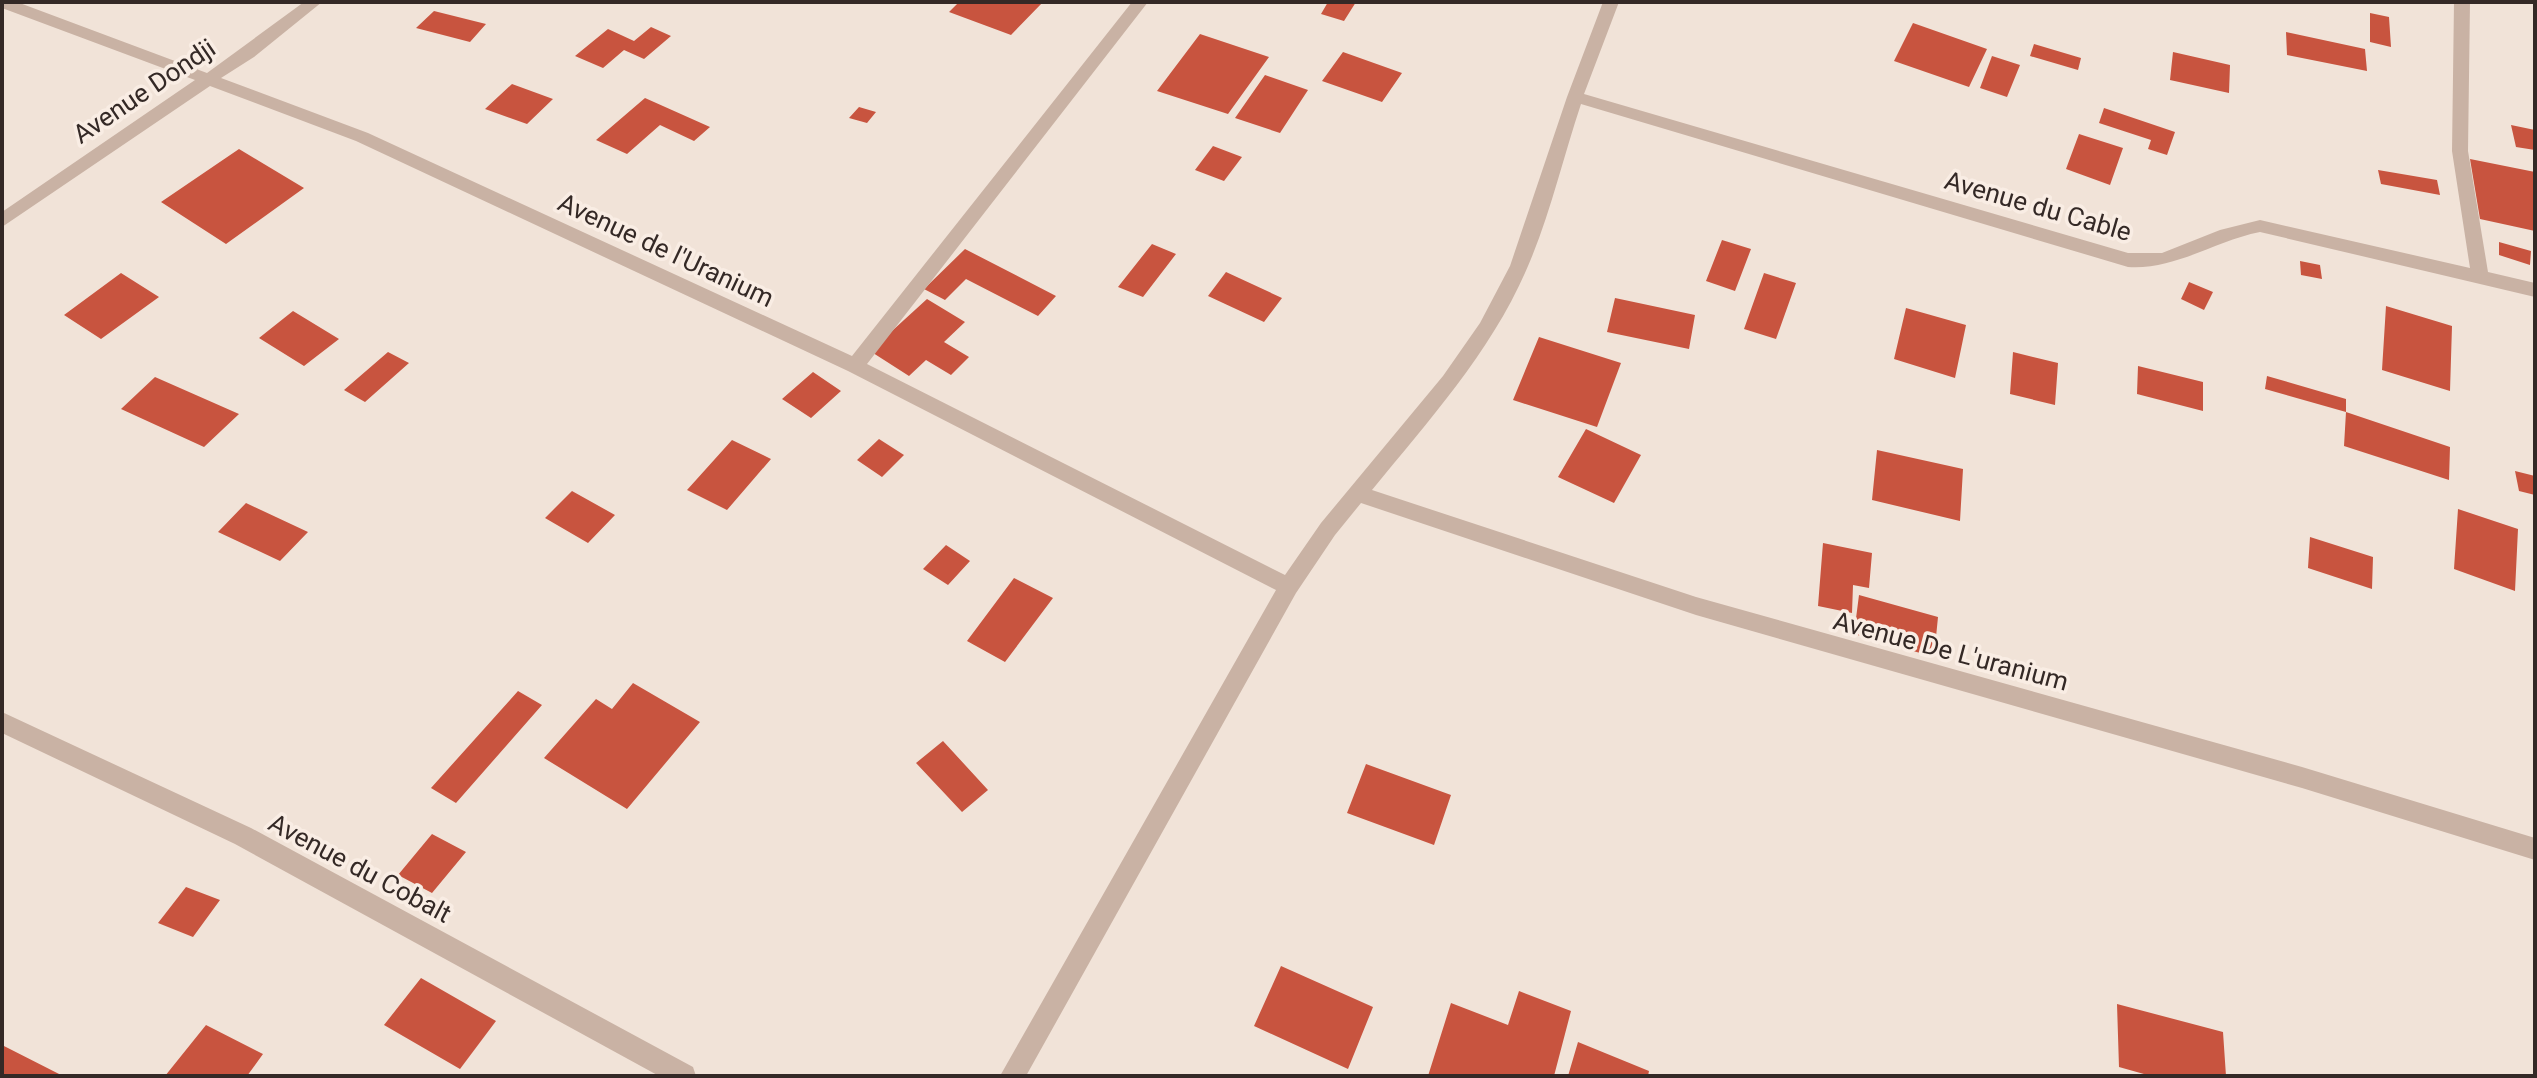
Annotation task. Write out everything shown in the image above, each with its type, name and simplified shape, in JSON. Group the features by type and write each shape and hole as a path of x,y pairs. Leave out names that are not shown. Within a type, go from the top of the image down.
{"street":[{"name":"Avenue de l'Uranium","path":"4,2 362,137 855,366 1289,587"},
{"name":"Avenue Dondji","path":"2,221 314,2"},
{"path":"855,366 1140,2"},
{"path":"1012,1076 1289,587 1357,493 1441,392 1486,328 1519,266 1575,97 1611,2"},
{"path":"2462,2 2460,151 2480,277"},
{"name":"Avenue du Cable","path":"1575,97 2141,262 2167,261 2239,229 2260,226 2535,290"},
{"name":"Avenue De L'uranium","path":"1357,493 1499,546 1743,623 2273,769 2535,849"},
{"name":"Avenue du Cobalt","path":"2,722 266,848 684,1076"}],"building":[{"path":"959,2 1043,2 1011,35 949,12"},
{"path":"1328,2 1356,2 1344,21 1321,14"},
{"path":"434,11 486,24 470,42 416,28"},
{"path":"2370,13 2389,17 2391,47 2370,42"},
{"path":"1913,23 1987,49 1969,87 1894,61"},
{"path":"651,27 671,36 644,59 624,50 603,68 575,56 608,29 634,41"},
{"path":"2286,32 2365,49 2367,71 2287,55"},
{"path":"1200,34 1269,57 1228,114 1157,91"},
{"path":"2034,44 2081,58 2078,70 2030,56"},
{"path":"1343,52 1402,73 1382,102 1322,81"},
{"path":"2173,52 2230,65 2229,93 2170,80"},
{"path":"1992,56 2020,65 2007,97 1980,88"},
{"path":"1265,75 1308,90 1280,133 1235,118"},
{"path":"512,84 553,99 527,124 485,109"},
{"path":"645,98 710,127 694,141 660,125 627,154 596,140"},
{"path":"859,107 876,112 867,123 849,118"},
{"path":"2104,108 2175,132 2167,155 2148,149 2151,140 2099,123"},
{"path":"2511,125 2535,130 2535,150 2516,147"},
{"path":"2079,134 2123,148 2110,185 2066,169"},
{"path":"1213,146 1242,157 1224,181 1195,170"},
{"path":"239,149 304,188 226,244 161,202"},
{"path":"2470,159 2535,172 2535,231 2480,219"},
{"path":"2378,170 2437,180 2440,195 2381,184"},
{"path":"1722,240 1751,249 1735,291 1706,281"},
{"path":"2499,242 2531,251 2530,265 2499,255"},
{"path":"1152,244 1176,254 1143,297 1118,287"},
{"path":"965,249 1056,296 1038,316 966,279 945,300 924,289"},
{"path":"2300,261 2320,265 2322,279 2301,275"},
{"path":"1226,272 1282,298 1264,322 1208,296"},
{"path":"121,273 159,297 101,339 64,315"},
{"path":"1764,273 1796,283 1776,339 1744,329"},
{"path":"2189,282 2213,292 2204,310 2181,299"},
{"path":"1615,298 1695,315 1689,349 1607,332"},
{"path":"927,299 965,322 944,342 969,357 951,375 926,360 909,376 870,351"},
{"path":"2386,306 2452,326 2450,391 2382,370"},
{"path":"1906,308 1966,325 1955,378 1894,359"},
{"path":"293,311 339,339 304,366 259,338"},
{"path":"1539,337 1621,363 1597,427 1513,400"},
{"path":"388,352 409,363 365,402 344,390"},
{"path":"2013,352 2058,363 2055,405 2010,394"},
{"path":"2138,366 2203,382 2203,411 2137,394"},
{"path":"813,372 841,391 811,418 782,399"},
{"path":"2267,376 2346,399 2346,412 2265,389"},
{"path":"155,377 239,414 204,447 121,409"},
{"path":"2346,412 2450,447 2449,480 2344,446"},
{"path":"1586,429 1641,455 1614,503 1558,477"},
{"path":"879,439 904,455 882,477 857,460"},
{"path":"732,440 771,459 727,510 687,490"},
{"path":"1877,450 1963,469 1960,521 1872,500"},
{"path":"2515,471 2535,476 2535,495 2519,491"},
{"path":"572,491 615,515 588,543 545,518"},
{"path":"246,503 308,532 280,561 218,532"},
{"path":"2458,509 2518,529 2515,591 2454,569"},
{"path":"2310,537 2373,557 2372,589 2308,568"},
{"path":"1823,543 1872,553 1869,588 1853,585 1852,613 1818,606"},
{"path":"946,545 970,561 948,585 923,569"},
{"path":"1014,578 1053,598 1005,662 967,641"},
{"path":"1859,595 1938,617 1934,657 1854,634"},
{"path":"633,683 700,722 627,809 544,758 596,699 612,709"},
{"path":"518,691 542,705 456,803 431,788"},
{"path":"943,741 988,790 962,812 916,763"},
{"path":"1366,764 1451,795 1434,845 1347,813"},
{"path":"432,834 466,852 432,893 398,875"},
{"path":"186,887 220,900 193,937 158,923"},
{"path":"1281,966 1373,1007 1348,1069 1254,1026"},
{"path":"421,978 496,1021 460,1069 384,1025"},
{"path":"1519,991 1571,1011 1554,1076 1428,1076 1451,1003 1508,1025"},
{"path":"2117,1004 2223,1032 2226,1076 2151,1076 2119,1067"},
{"path":"206,1025 263,1054 247,1076 165,1076"},
{"path":"1578,1042 1649,1071 1648,1076 1568,1076"},
{"path":"2,1045 63,1076 2,1076"}]}
